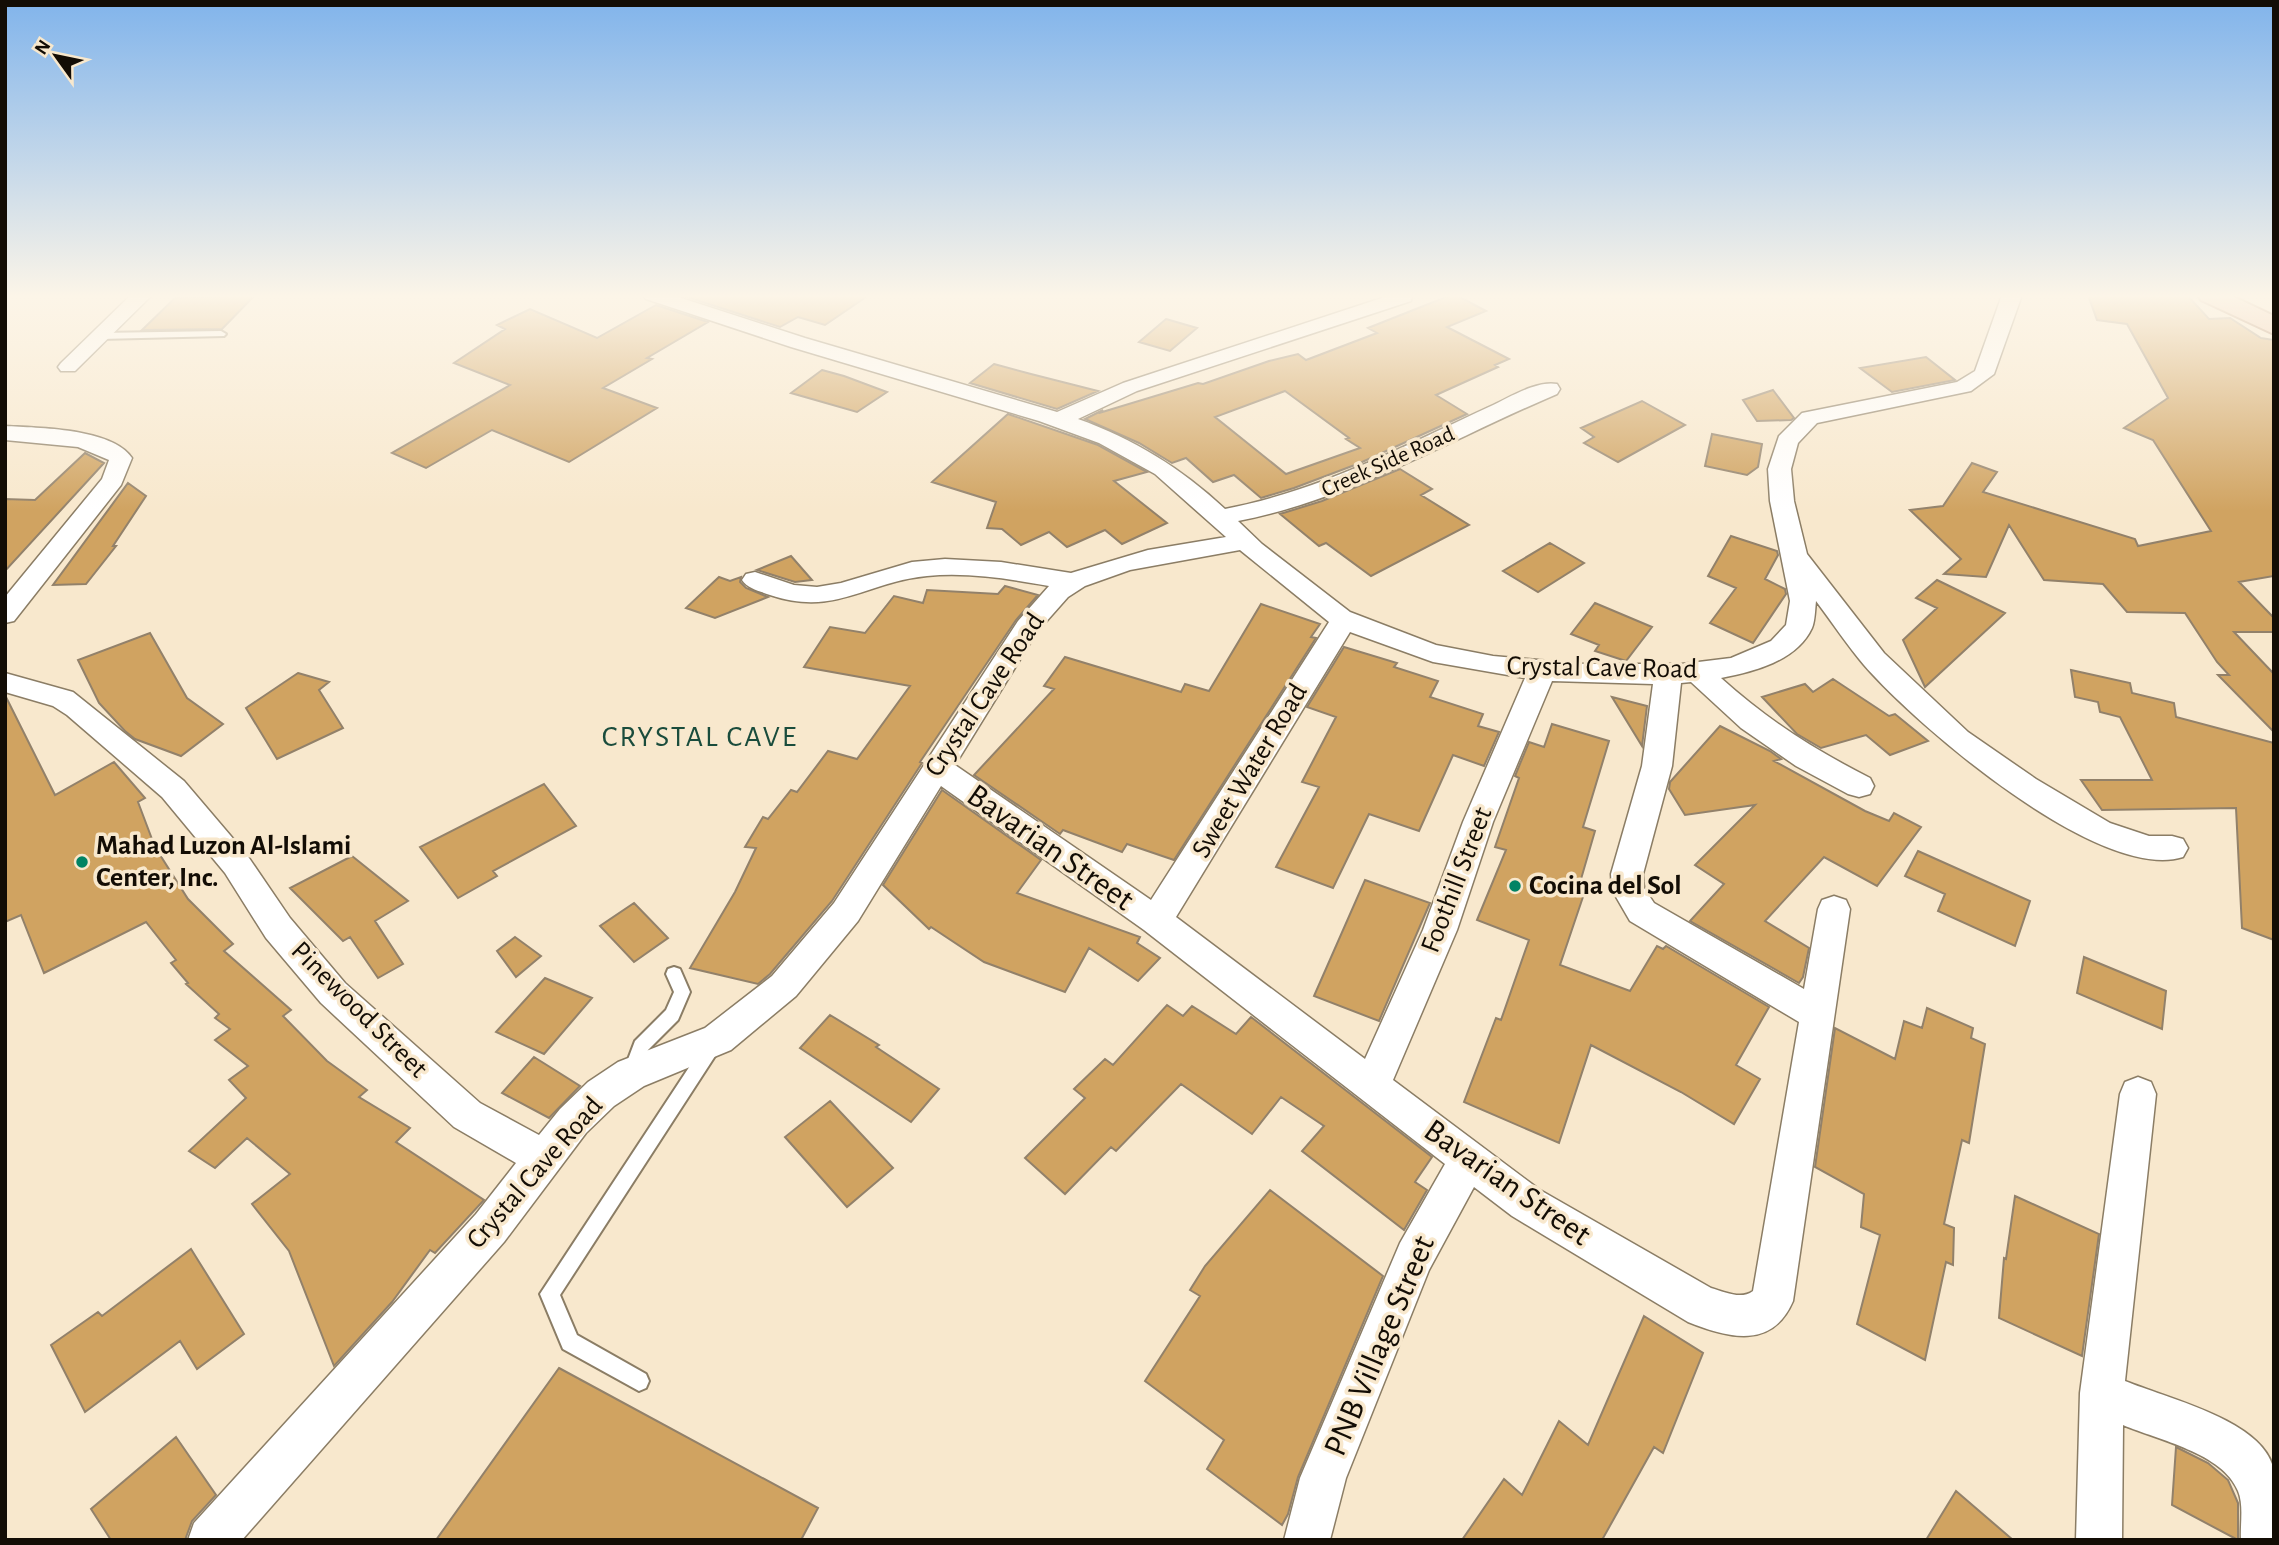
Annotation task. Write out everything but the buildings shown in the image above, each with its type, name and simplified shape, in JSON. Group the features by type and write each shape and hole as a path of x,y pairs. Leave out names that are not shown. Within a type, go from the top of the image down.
{"street":[{"path":"882,367 1058,420 1138,452 1167,470 1233,529"},
{"path":"1058,420 1130,387 1191,367"},
{"name":"Crystal Cave Road","path":"211,1540 489,1228 573,1121 601,1094 631,1074 718,1038 784,986 810,957 846,912 1027,627 1059,590 1233,529 1344,620 1398,643 1451,659 1542,672 1683,674 1749,663 1784,645 1799,632 1805,613 1795,555 1783,510 1779,470 1791,434 1811,418 1964,387 1984,374 1986,367"},
{"name":"Creek Side Road","path":"1233,529 1265,510 1351,481 1456,433 1504,407 1549,389"},
{"path":"5,433 80,440 106,447 121,458 113,480 5,615"},
{"path":"1795,555 1874,659 1958,739 2025,787 2099,831 2140,846 2172,848"},
{"path":"755,580 785,591 818,595 900,572 926,568 969,568 1076,582"},
{"name":"Sweet Water Road","path":"1156,921 1344,620"},
{"name":"Foothill Street","path":"1371,1087 1440,930 1478,822 1542,672"},
{"path":"1818,1015 1642,912 1628,890 1627,874 1683,674 1806,758 1859,786"},
{"name":"Pinewood Street","path":"5,682 63,699 173,789 236,864 278,928 333,993 467,1115 545,1159"},
{"name":"Bavarian Street","path":"937,768 1156,921 1527,1203 1703,1307 1739,1317 1760,1313 1772,1301 1835,909"},
{"path":"2099,1540 2102,1393 2138,1094"},
{"name":"PNB Village Street","path":"1307,1540 1323,1478 1415,1257 1469,1159"},
{"path":"2102,1393 2153,1415 2188,1425 2236,1452 2255,1476 2261,1493 2264,1540"}],"lane":[{"path":"631,1074 641,1046 672,1015 682,992 674,974"},
{"path":"639,1381 570,1342 550,1294 718,1038"}],"place":[{"name":"Mahad Luzon Al-Islami Center, Inc.","path":"82,862"},
{"name":"Cocina del Sol","path":"1515,886"}],"district":[{"name":"CRYSTAL CAVE","path":"700,737"}]}
